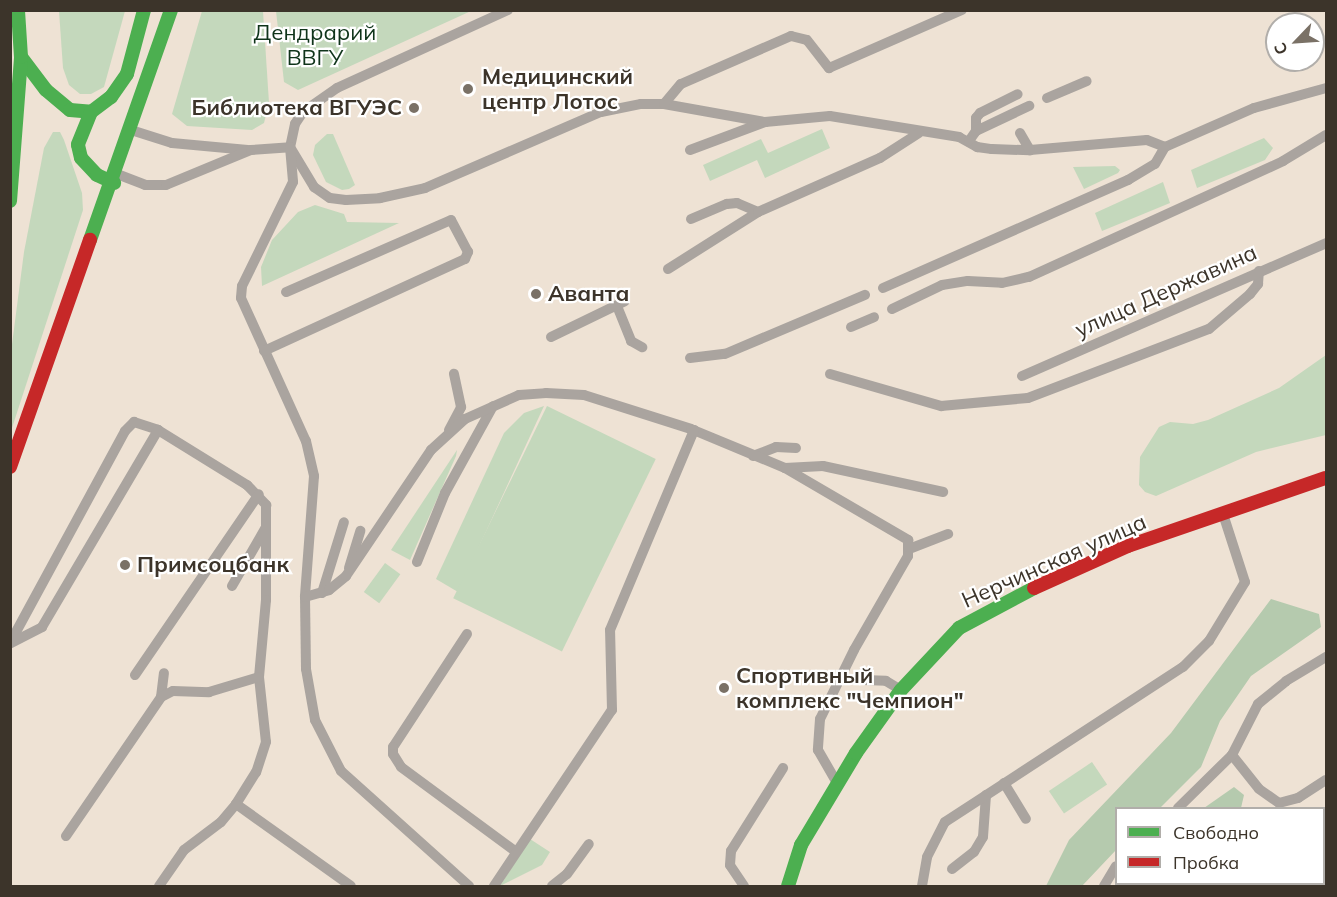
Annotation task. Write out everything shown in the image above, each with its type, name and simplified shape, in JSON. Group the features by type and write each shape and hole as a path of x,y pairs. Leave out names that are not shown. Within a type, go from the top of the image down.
{"main road":[{"path":"10,201 21,57 18,10"},
{"path":"115,178 97,175 81,158 78,145 91,112 111,97 127,74 144,10"},
{"path":"10,467 115,178 171,10"},
{"path":"21,57 34,75 70,110 91,112"},
{"name":"Нерчинская улица","path":"788,886 801,845 837,783 901,690 959,628 983,614 1128,546 1326,478"}],"lane":[{"path":"469,886 352,782 333,757 315,720 308,679 305,597 314,476 306,441 241,298 242,286 293,182 290,147 295,124 328,93 508,10"},
{"path":"664,104 681,84 791,36 807,40 829,68 962,10"},
{"path":"1047,98 1087,81"},
{"path":"883,288 1128,180 1155,164 1166,147 1254,108 1326,88"},
{"path":"969,141 976,130 976,117 980,113 1018,94"},
{"path":"290,147 304,174 330,198 380,198 425,188 601,112 664,104 765,122"},
{"path":"976,130 1029,106"},
{"path":"690,150 765,122 830,116 969,141 977,147 1030,150 1147,140 1166,147"},
{"path":"131,130 172,143 251,150 290,147"},
{"path":"1020,132 1030,150"},
{"path":"668,269 758,212 880,158 919,133"},
{"path":"892,309 942,285 968,281 1002,283 1029,277 1283,161 1326,135"},
{"path":"115,178 145,185 166,185 251,150"},
{"path":"691,219 727,204 738,203 758,212"},
{"path":"264,351 465,259 468,252 451,220 286,292"},
{"name":"улица Державина","path":"1022,376 1326,243"},
{"path":"830,374 941,406 1028,398 1209,329 1250,294 1258,284 1259,271"},
{"path":"690,358 724,354 865,295"},
{"path":"551,337 621,304 631,340 642,346"},
{"path":"851,327 874,317"},
{"path":"446,435 460,407 454,374"},
{"path":"305,597 322,593 346,576 431,450 446,435 465,418 519,395 584,395 694,430 785,468 902,534 909,549"},
{"path":"417,562 445,493 493,406"},
{"path":"11,643 125,431 137,420 158,430 259,494 266,505 266,600 259,677 266,742 256,772 236,804 221,822 184,850 159,886"},
{"path":"11,643 42,627 158,430"},
{"path":"494,886 515,851 612,710 610,630 694,430"},
{"path":"753,456 776,447 796,448"},
{"path":"785,468 824,466 943,492"},
{"path":"135,675 259,494"},
{"path":"922,886 927,857 945,822 1182,667 1209,641 1245,582 1223,514"},
{"path":"322,593 344,522"},
{"path":"232,586 266,526"},
{"path":"346,576 360,531"},
{"path":"837,783 818,750 820,718 909,549 948,534"},
{"path":"467,634 393,747 393,754 401,767 515,851"},
{"path":"1179,807 1232,755 1258,704 1286,681 1326,657"},
{"path":"66,836 161,697 164,673"},
{"path":"161,697 173,692 209,692 259,677"},
{"path":"863,680 886,681 901,690"},
{"path":"1232,755 1259,789 1279,803 1298,798 1326,780"},
{"path":"744,886 730,865 731,851 783,768"},
{"path":"1004,783 1026,819"},
{"path":"952,869 974,852 983,837 986,795"},
{"path":"236,804 351,886"},
{"path":"552,886 567,874 589,844"},
{"path":"1104,886 1115,868"}],"green space":[{"name":"Дендрарий ВВГУ","path":"276,10 471,11 298,90 284,82"},
{"path":"59,11 125,11 104,87 91,94 80,94 69,85 63,68"},
{"path":"202,11 263,11 269,103 264,123 252,130 187,126 172,114"},
{"path":"822,129 830,148 765,178 757,160 710,181 703,165 761,139 768,153"},
{"path":"53,132 60,132 64,140 82,193 83,210 11,431 11,352 24,252 44,148"},
{"path":"327,134 333,134 355,185 349,189 342,190 326,182 313,155 315,145"},
{"path":"1264,138 1273,148 1265,160 1197,188 1191,170"},
{"path":"1115,166 1120,170 1118,173 1084,189 1073,167"},
{"path":"1163,182 1170,203 1102,231 1095,213"},
{"path":"315,205 344,214 347,222 399,223 262,286 261,267 272,240 298,212"},
{"path":"1326,355 1326,435 1256,452 1156,496 1145,492 1139,485 1140,457 1159,427 1170,422 1193,424 1208,420 1279,388"},
{"path":"544,406 458,592 436,579 504,433 524,413"},
{"path":"547,406 656,459 562,651 453,598"},
{"path":"457,450 410,560 391,550"},
{"path":"385,563 400,574 379,603 364,592"},
{"path":"1271,599 1319,614 1321,627 1251,676 1220,721 1201,767 1161,807 1115,807 1115,851 1082,886 1046,886 1069,840 1171,733"},
{"path":"1092,762 1107,784 1064,813 1049,791"},
{"path":"1234,787 1244,795 1241,807 1205,807"},
{"path":"530,839 550,852 542,865 500,886"}],"traffic: fast":[{"path":"10,201 21,57 18,10"},
{"path":"21,57 46,90 70,110 91,112 111,97 127,74 144,10"},
{"path":"90,240 171,10"},
{"path":"91,112 78,145 81,158 97,175 114,183"},
{"path":"788,886 801,845 856,753 901,690 959,628 1034,588"}],"traffic: jam":[{"path":"10,467 90,240"},
{"path":"1034,588 1128,546 1326,478"}],"place":[{"name":"Медицинский центр Лотос","path":"468,89"},
{"name":"Библиотека ВГУЭС","path":"414,108"},
{"name":"Аванта","path":"536,294"},
{"name":"Примсоцбанк","path":"125,565"},
{"name":"Спортивный комплекс \"Чемпион\"","path":"724,688"}]}
